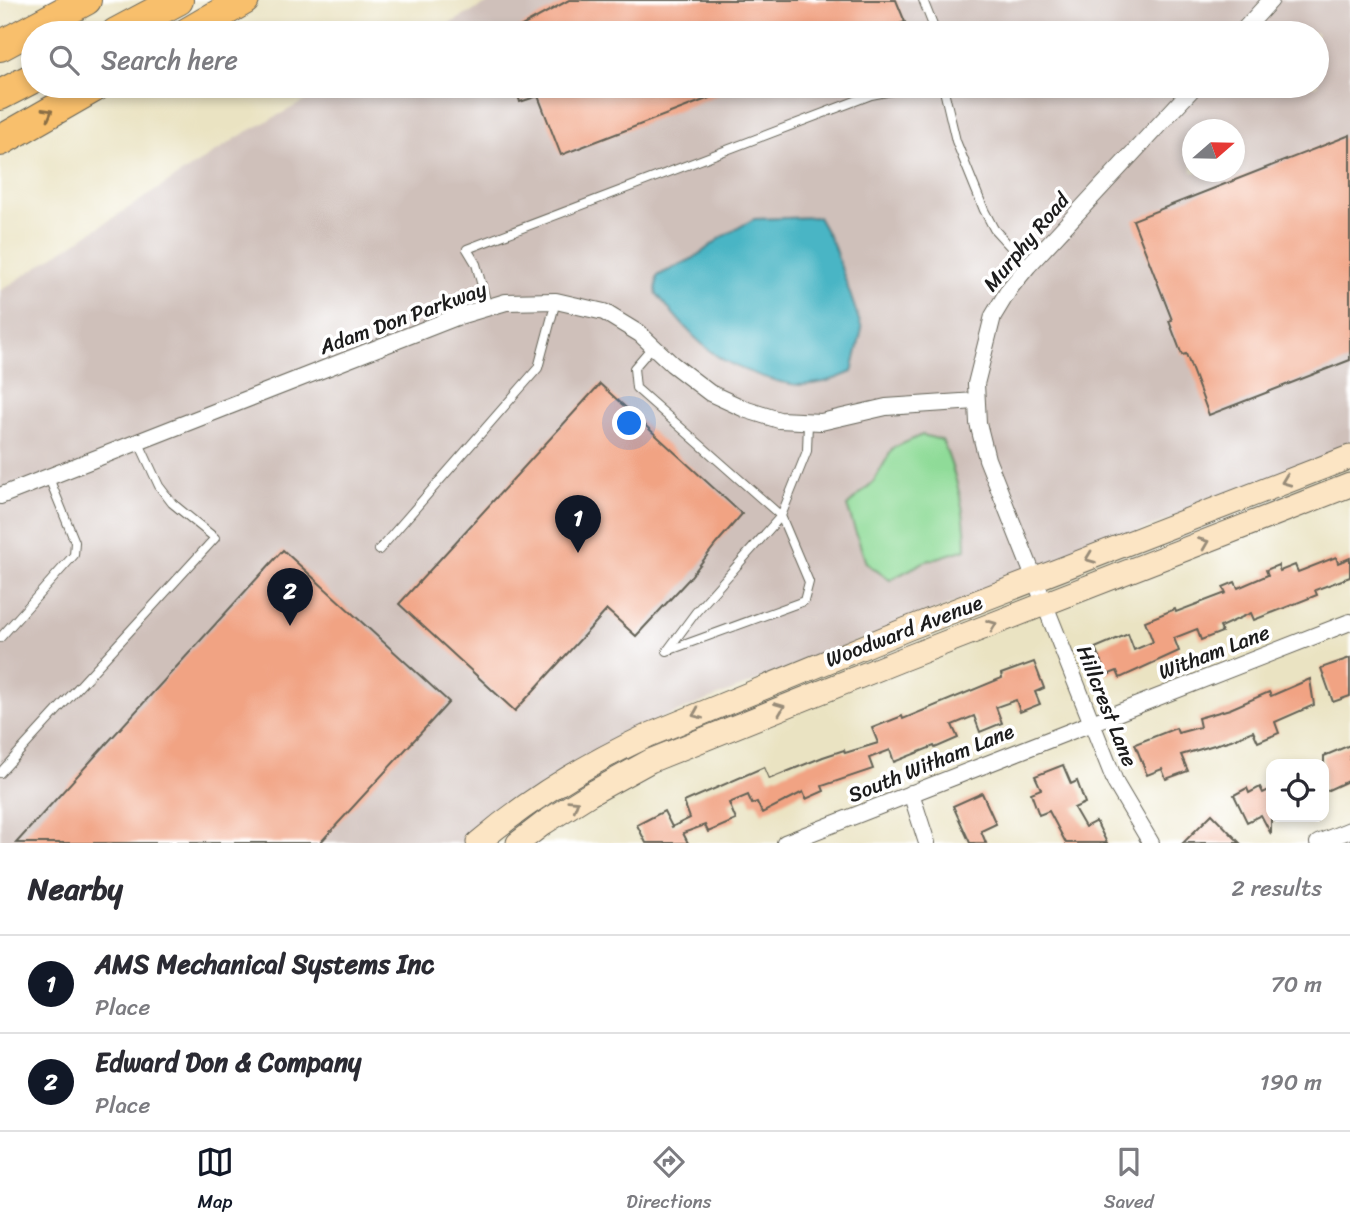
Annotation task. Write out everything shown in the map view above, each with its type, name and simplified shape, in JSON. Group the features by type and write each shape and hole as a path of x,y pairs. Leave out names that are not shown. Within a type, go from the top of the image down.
{"highway":[{"path":"47,21 86,0"},
{"path":"139,21 178,0"},
{"path":"208,21 244,0"},
{"path":"0,46 21,35"},
{"path":"0,95 21,84"},
{"path":"0,141 75,98"}],"street":[{"path":"1252,21 1271,0"},
{"name":"Murphy Road","path":"1034,580 981,438 976,384 993,316 1010,288 1028,266 1184,98"},
{"name":"Adam Don Parkway","path":"0,496 446,321 506,302 556,301 604,313 640,334 710,393 747,410 779,420 821,422 886,407 976,401"},
{"name":"Woodward Avenue","path":"478,843 536,797 612,752 649,735 895,634 1350,457"},
{"name":"Woodward Avenue","path":"518,843 590,794 650,761 890,664 1350,485"},
{"name":"Hillcrest Lane","path":"1034,580 1116,785 1150,843"},
{"name":"Witham Lane","path":"1092,721 1350,622"},
{"name":"South Witham Lane","path":"785,843 1092,721"},
{"path":"911,793 927,843"},
{"path":"1318,843 1350,830"}],"lane":[{"path":"923,0 931,21"},
{"path":"488,308 477,264 467,249 863,98"},
{"path":"946,98 956,141 984,210 994,229 1028,266"},
{"path":"379,550 538,368 556,301"},
{"path":"653,346 634,368 636,388 781,516 809,582 804,601 667,651 696,612 781,516 807,451 808,422"},
{"path":"0,773 215,538 172,503 159,486 139,443"},
{"path":"0,638 74,555 75,542 49,478"}],"shaded area":[{"path":"494,0 1350,0 1350,449 660,719 484,825 465,843 0,843 0,291 243,134 310,98 1329,98 1329,21 455,21"}],"green space":[{"path":"922,435 942,440 962,507 966,549 924,562 890,580 866,563 847,506 874,481 893,448"}],"water":[{"path":"818,217 833,244 862,329 852,372 826,382 799,385 768,379 745,370 725,361 700,342 656,293 657,276 694,258 722,237 754,219"}],"building":[{"path":"569,0 896,0 905,21 531,21"},
{"path":"539,98 709,98 561,155"},
{"path":"1350,135 1350,360 1209,415 1186,354 1182,355 1169,321 1172,320 1133,220 1230,182 1245,182 1245,176"},
{"path":"600,384 742,514 688,580 636,636 607,610 515,711 399,604"},
{"path":"283,550 449,702 320,843 16,843"},
{"path":"1336,557 1338,563 1350,558 1350,577 1315,590 1317,595 1254,620 1251,613 1220,627 1222,632 1201,640 1197,629 1174,638 1179,651 1120,678 1117,671 1107,675 1095,648 1128,634 1134,650 1153,642 1145,621 1226,593 1223,587 1235,582 1238,588 1268,575 1266,570 1278,565 1280,571 1295,565 1298,572"},
{"path":"1350,658 1350,696 1333,702 1321,668"},
{"path":"1034,662 1044,688 1035,692 1040,704 1020,712 1016,700 996,707 1002,723 980,732 974,716 952,725 958,738 894,762 890,750 869,758 873,769 822,786 824,791 806,799 803,792 762,813 757,802 752,804 748,795 729,803 736,820 708,832 705,825 683,833 688,843 646,843 637,825 664,811 672,827 690,818 684,802 764,767 769,779 844,750 845,753 878,743 872,728 902,716 903,719 1002,678 1001,674"},
{"path":"1310,679 1314,705 1275,722 1279,733 1258,742 1253,731 1181,755 1188,771 1166,779 1162,769 1147,775 1135,744 1176,728 1178,733 1200,727 1198,718 1230,709 1269,692 1271,696"},
{"path":"1350,745 1350,780 1329,790 1329,759 1324,759 1324,756"},
{"path":"1063,765 1071,784 1077,781 1085,803 1074,808 1085,827 1096,821 1107,843 1066,843 1049,811 1039,815 1031,793 1041,789 1035,776"},
{"path":"1260,787 1263,793 1266,792 1266,822 1271,822 1271,834 1261,815 1247,822 1234,795 1247,788 1249,793"},
{"path":"982,793 996,824 981,831 986,843 970,843 953,806"},
{"path":"1212,814 1240,843 1183,843"}],"place":[{"name":"AMS Mechanical Systems Inc","path":"578,553"},
{"name":"Edward Don & Company","path":"290,626"}]}
